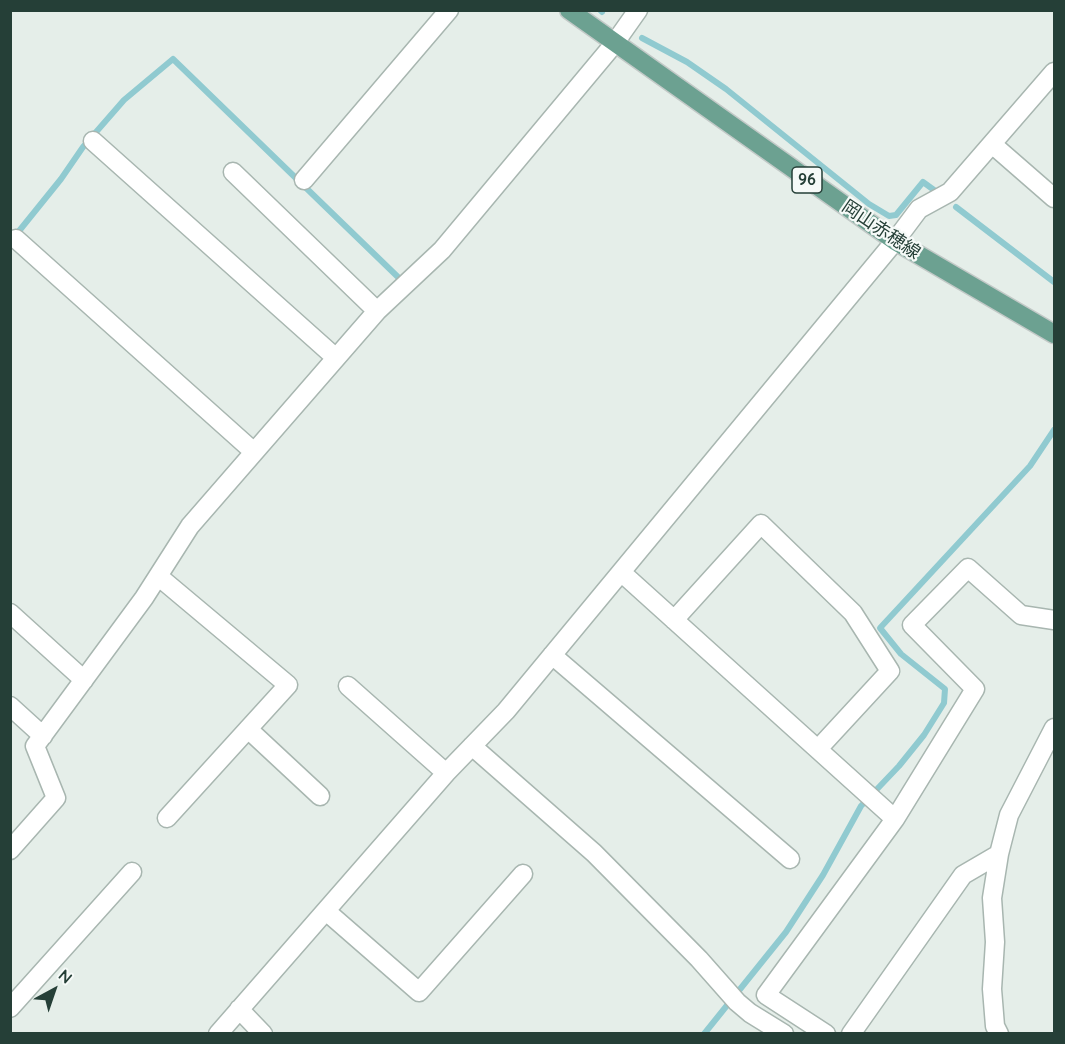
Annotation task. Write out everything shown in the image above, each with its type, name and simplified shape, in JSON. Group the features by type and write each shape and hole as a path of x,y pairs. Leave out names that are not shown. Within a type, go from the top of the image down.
{"main road":[{"name":"岡山赤穂線","path":"569,10 895,241 1054,334"}],"street":[{"path":"304,180 449,10"},
{"path":"11,848 56,798 35,747 158,576 190,526 377,311 442,250 614,44 638,10"},
{"path":"218,1034 446,773 506,711 919,209 950,192 1054,72"},
{"path":"93,141 336,358"},
{"path":"992,144 1054,198"},
{"path":"233,172 377,311"},
{"path":"16,239 254,452"},
{"path":"674,620 761,524 853,613 890,671 818,749"},
{"path":"826,1034 766,995 895,819 975,689 912,625 968,568 1021,615 1054,620"},
{"path":"621,572 895,819"},
{"path":"158,576 288,685 167,818"},
{"path":"10,613 84,680"},
{"path":"552,655 790,859"},
{"path":"348,686 446,773"},
{"path":"10,706 43,736"},
{"path":"999,1034 995,1026 992,989 995,942 992,898 999,854 1009,815 1054,728"},
{"path":"248,729 320,796"},
{"path":"472,746 594,853 750,1013 784,1034"},
{"path":"851,1034 963,875 999,854"},
{"path":"10,1008 132,872"},
{"path":"326,911 418,992 523,874"},
{"path":"239,1009 263,1034"}],"waterway":[{"path":"642,38 687,62 726,89 869,204 889,216 896,215 923,182 934,190"},
{"path":"15,236 61,179 83,147 124,100 173,59 400,279"},
{"path":"956,207 1054,282"},
{"path":"704,1034 786,932 823,875 861,806 899,766 924,735 944,703 945,689 901,654 880,628 1030,466 1054,430"}]}
